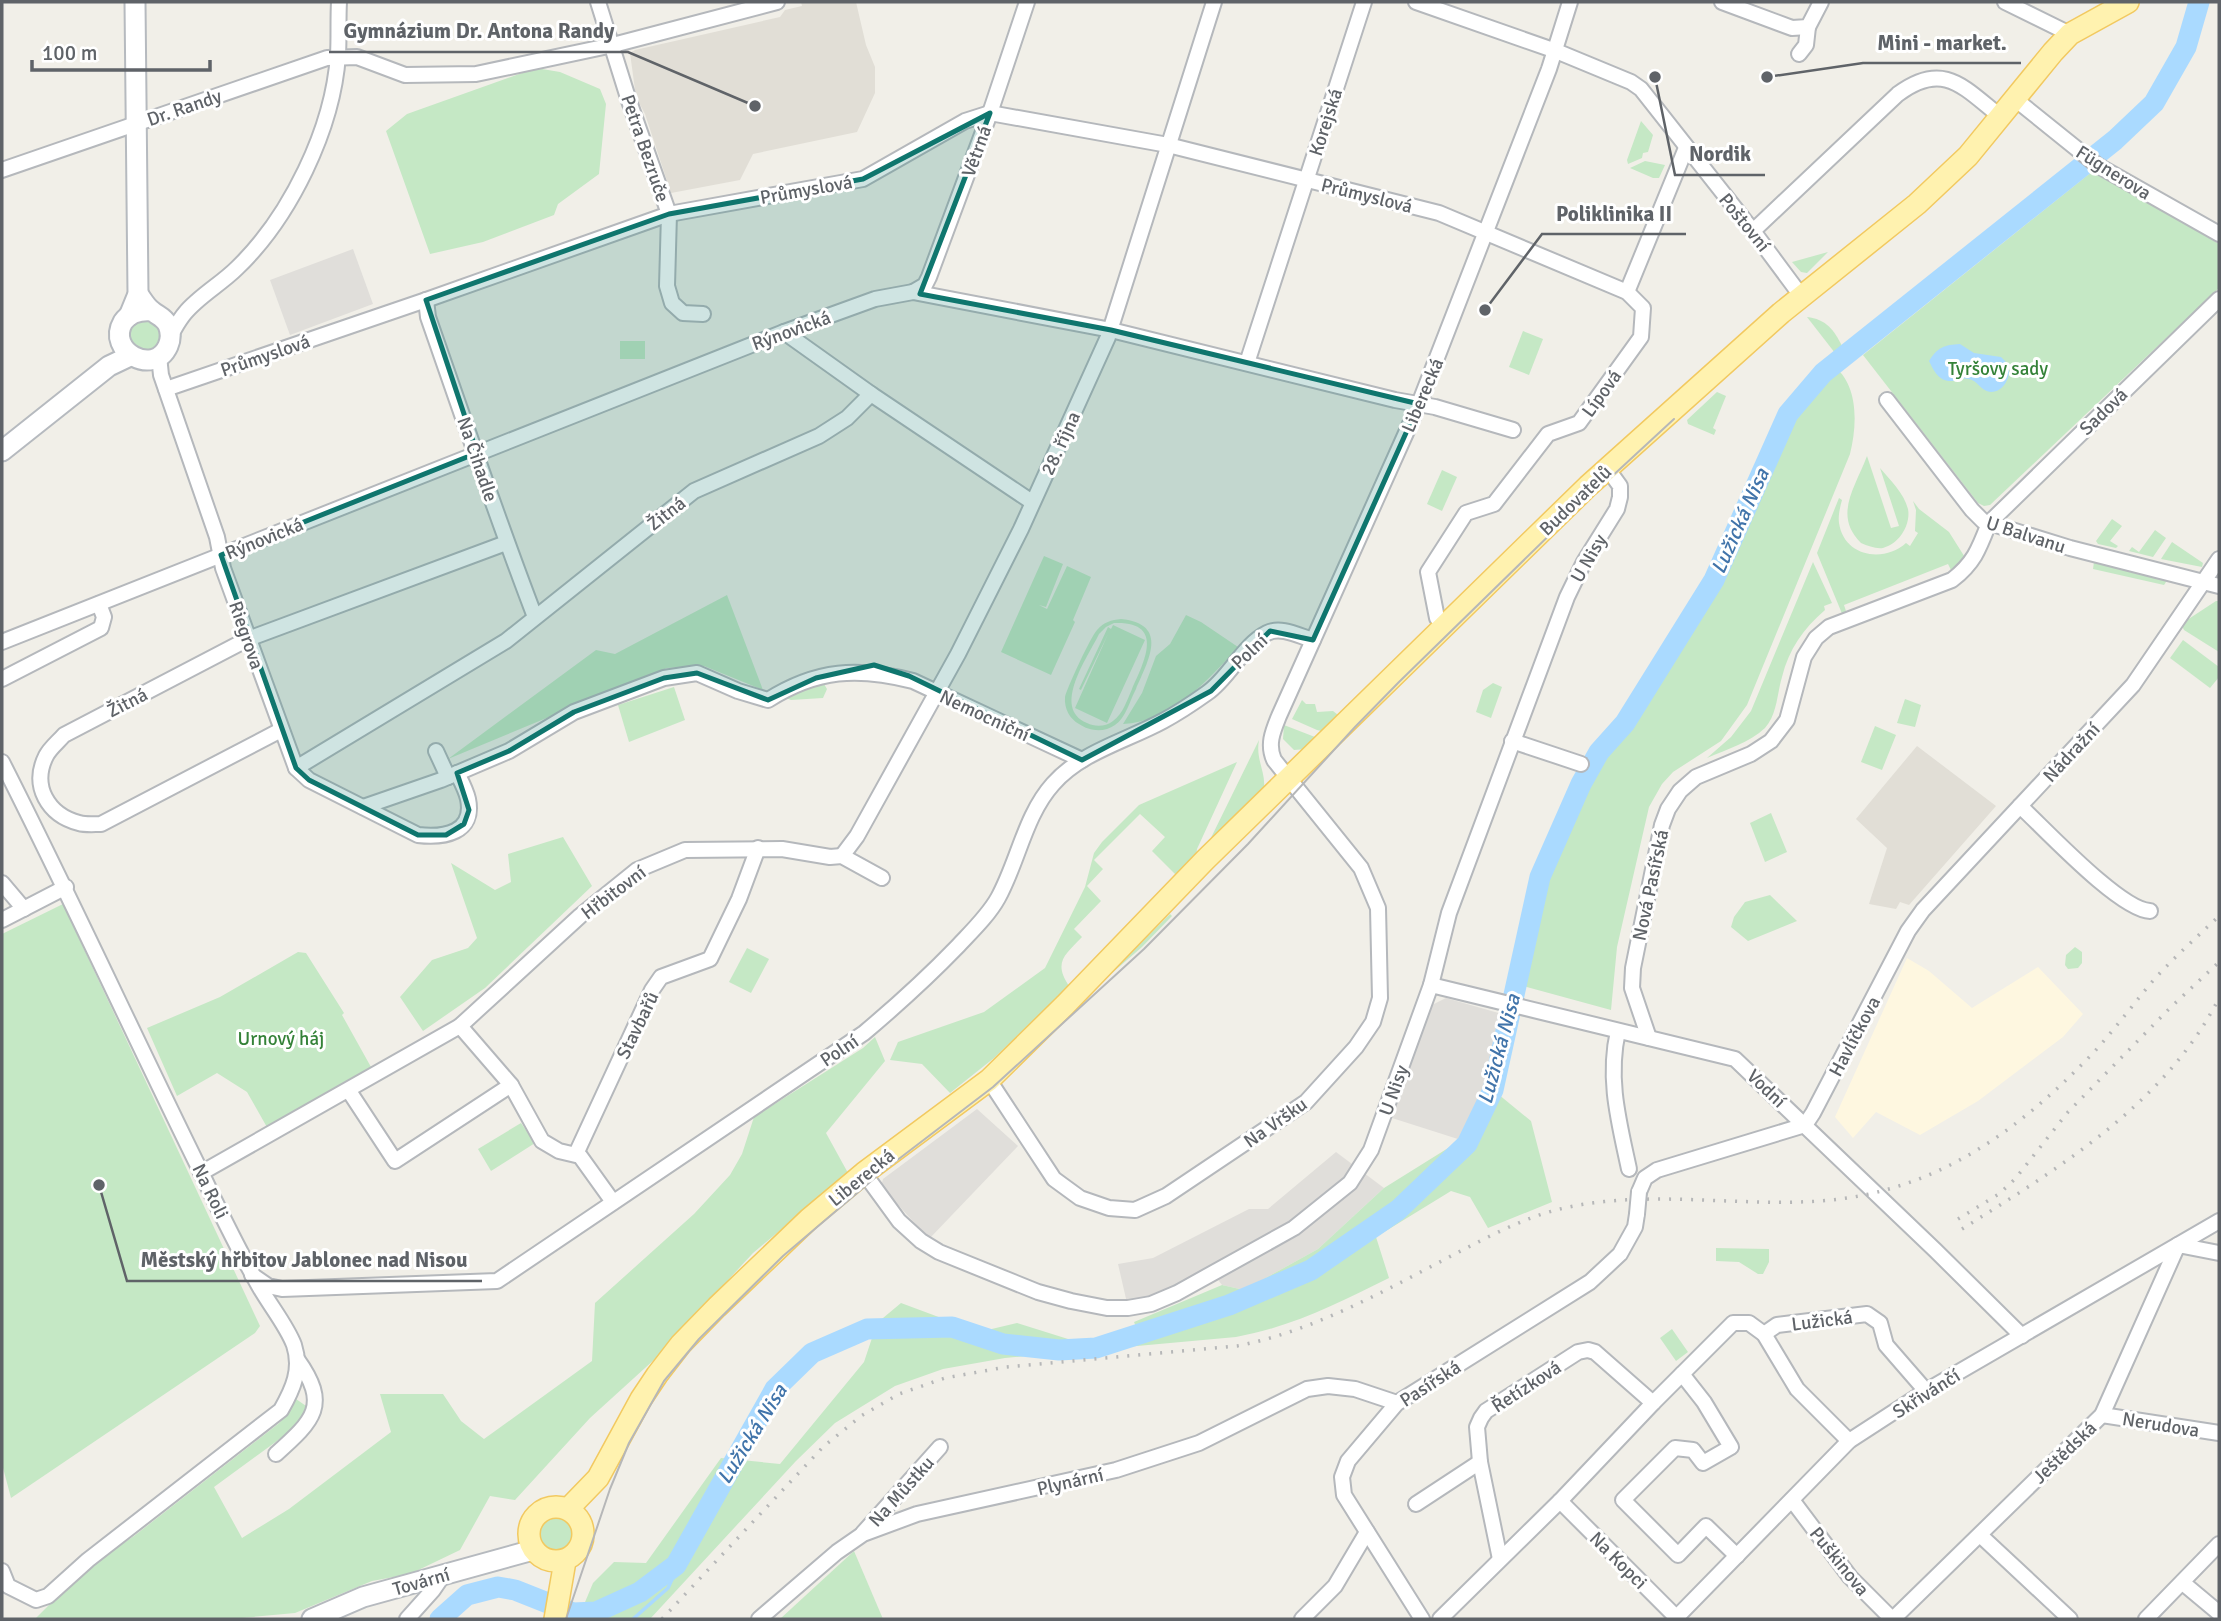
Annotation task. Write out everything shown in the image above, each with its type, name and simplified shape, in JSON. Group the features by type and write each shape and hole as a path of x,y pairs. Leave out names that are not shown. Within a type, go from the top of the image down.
{"main road":[{"name":"Budovatelů","path":"1166,901 1290,776 1607,468 1730,357 1917,204 1968,156 2053,51 2070,34 2128,2"},
{"name":"Liberecká","path":"574,1514 615,1450 641,1399 681,1344 800,1228 864,1173 989,1080 1166,901"},
{"name":"Liberecká","path":"544,1553 576,1553 584,1534 574,1514 552,1507 538,1514 530,1527 560,1590 555,1619"}],"street":[{"path":"135,2 138,294 121,329 147,363"},
{"path":"170,336 186,312 237,269 265,237 289,201 317,143 338,57 338,2"},
{"name":"Petra Bezruče","path":"598,2 669,214 667,286 672,303 683,313 704,314"},
{"name":"Dr. Randy","path":"2,170 327,58 357,57 405,75 476,74 613,45 777,2"},
{"name":"Větrná","path":"913,292 925,285 929,277 990,113 1027,2"},
{"name":"28. října","path":"842,856 857,836 937,693 1021,529 1111,330 1214,2"},
{"name":"Korejská","path":"1247,363 1364,2"},
{"name":"Poštovní","path":"1416,2 1556,51 1632,82 1641,89 1802,297"},
{"name":"Liberecká","path":"1290,776 1274,760 1270,751 1270,740 1419,404 1556,51 1570,2"},
{"path":"1722,2 1767,21 1792,28 1808,27"},
{"path":"1799,54 1806,45 1808,27 1821,2"},
{"path":"2005,2 2070,34"},
{"path":"1753,231 1898,94 1921,80 1941,78 1952,81 2001,117"},
{"name":"Fügnerova","path":"2015,99 2091,161 2219,234"},
{"name":"Průmyslová","path":"147,363 426,300 669,214 748,203 863,179 965,121 990,113 1168,145 1439,213 1487,231"},
{"path":"1487,231 1627,292 1686,148"},
{"name":"Rýnovická","path":"2,642 784,332 875,299 913,292 1111,330 1419,404 1513,430"},
{"name":"Lípová","path":"1444,626 1437,618 1428,572 1466,513 1494,504 1548,434 1579,423 1642,337 1643,308 1627,292"},
{"path":"2,451 108,366 147,363 169,344 170,336 165,320 138,294"},
{"name":"Sadová","path":"1989,523 2219,299"},
{"name":"Na Čihadle","path":"426,300 428,317 506,542 535,617"},
{"path":"129,316 144,310 156,313 186,312"},
{"path":"784,332 1032,502"},
{"name":"Riegrova","path":"147,363 217,537 248,639 296,768"},
{"name":"Žitná","path":"296,768 506,641 694,491 819,436 847,418 871,394"},
{"name":"U Balvanu","path":"1887,400 1978,518 2070,548 2219,586"},
{"name":"U Nisy","path":"864,1173 899,1222 939,1252 1038,1292 1107,1308 1151,1304 1177,1293 1294,1228 1350,1183 1371,1150 1431,985 1449,913 1567,597 1584,562 1617,509 1620,486 1607,468"},
{"name":"Nová Pasířská","path":"1649,1038 1632,988 1633,968 1662,825 1680,791 1696,778 1751,754 1771,741 1787,720 1804,657 1816,638 1829,627 1952,580 1972,562 1989,523"},
{"name":"Žitná","path":"281,730 101,824 79,823 60,815 46,803 40,788 40,771 46,754 64,736 248,639 506,542"},
{"name":"Nádražní","path":"2020,806 2133,685 2219,559"},
{"path":"2,679 101,628 103,617 99,604"},
{"name":"Polní","path":"252,1275 268,1286 282,1289 497,1281 864,1033 884,1016 985,917 998,899 1038,805 1052,785 1082,760 1163,721 1211,691 1249,648 1270,631 1283,631 1313,640"},
{"path":"363,807 509,751 574,712 664,678 697,673 738,691 768,700 788,688 816,678 865,671 871,677 889,682 907,684 913,681"},
{"name":"Nemocniční","path":"865,671 913,681 1082,760"},
{"path":"1513,741 1581,764"},
{"path":"296,768 309,780 410,831 426,836 446,835 456,832 464,824 469,810 468,798 436,751"},
{"name":"Na Roli","path":"2,762 65,887 201,1173 252,1275 293,1342 297,1359 309,1375 315,1390 316,1401 308,1424 276,1454"},
{"name":"Na Vršku","path":"989,1080 1054,1178 1080,1198 1109,1208 1135,1210 1166,1196 1306,1102 1356,1047 1373,1022 1380,998 1378,908 1361,868 1290,776"},
{"path":"331,791 354,788"},
{"path":"2020,806 2121,899 2142,911 2150,911"},
{"name":"Havlíčkova","path":"1805,1125 1923,910 2020,806"},
{"name":"Hřbitovní","path":"201,1173 460,1026 580,916 638,870 685,850 758,848 830,857 842,856 883,878"},
{"name":"Stavbařů","path":"576,1154 652,990 661,977 710,960 758,848"},
{"path":"2,883 24,909"},
{"path":"2,920 65,887"},
{"name":"Vodní","path":"1431,985 1735,1059 2022,1336"},
{"path":"460,1026 511,1085 542,1142 559,1151 576,1154 586,1162 613,1202"},
{"path":"1618,1031 1613,1089 1629,1169"},
{"path":"349,1091 395,1161 511,1085"},
{"name":"Pasířská","path":"1422,1619 1344,1495 1342,1477 1348,1461 1397,1402 1590,1282 1619,1254 1635,1227 1639,1192 1645,1178 1657,1170 1805,1125"},
{"name":"Skřivánčí","path":"1676,1619 1849,1441 1926,1391 2219,1221"},
{"path":"2178,1245 2219,1253"},
{"name":"Ještědská","path":"1892,1619 2102,1415 2178,1245"},
{"name":"Lužická","path":"1764,1334 1777,1325 1867,1314 1880,1323 1886,1345 1926,1391"},
{"name":"Lužická","path":"1682,1374 1733,1323 1749,1323 1764,1334 1797,1388 1849,1441"},
{"name":"Řetízková","path":"1500,1559 1480,1462 1477,1427 1486,1411 1578,1352 1588,1350 1595,1352 1653,1402"},
{"path":"2,1571 8,1586 36,1600 48,1596 88,1560 281,1410 291,1392 297,1372 297,1359"},
{"path":"1440,1619 1560,1501 1682,1374 1704,1402 1731,1447 1703,1463 1693,1450 1675,1448 1623,1500 1678,1555 1706,1526 1737,1556"},
{"name":"Plynární","path":"759,1619 837,1552 863,1534 917,1514 1086,1478 1199,1443 1307,1389 1328,1386 1355,1389 1397,1402"},
{"name":"Nerudova","path":"2102,1415 2219,1433"},
{"name":"Na Můstku","path":"863,1534 940,1447"},
{"path":"1416,1504 1480,1462"},
{"name":"Puškinova","path":"1792,1500 1850,1577 1892,1619"},
{"name":"Na Kopci","path":"1560,1501 1676,1619"},
{"path":"1302,1619 1335,1586 1367,1532"},
{"path":"1980,1535 2070,1619"},
{"path":"2146,1619 2219,1544"},
{"name":"Tovární","path":"312,1619 363,1597 510,1557 544,1553"},
{"path":"407,1619 444,1574"},
{"path":"2183,1583 2219,1614"}],"highlighted area":[{"path":"990,113 920,294 1111,330 1419,404 1313,640 1270,631 1211,691 1082,760 909,676 874,665 816,678 768,700 697,673 664,678 574,712 509,751 457,773 469,810 464,824 446,835 418,835 309,780 296,768 281,730 221,555 477,453 426,300 669,214 863,179"}],"shaded area":[{"path":"801,2 856,2 866,45 875,67 875,93 857,132 753,154 740,180 671,193 645,114 636,97 630,53 780,17 785,10 802,6"},
{"path":"353,249 373,304 290,335 270,280"},
{"path":"1917,746 1996,806 1909,905 1900,902 1896,909 1869,904 1887,848 1856,819"},
{"path":"1907,958 1929,971 1972,1008 2038,967 2083,1014 2063,1037 1978,1101 1920,1135 1876,1112 1853,1138 1835,1117"},
{"path":"1446,998 1502,1014 1487,1085 1461,1140 1392,1118 1430,1006"},
{"path":"977,1109 1018,1146 929,1239 891,1197 882,1183 883,1179"},
{"path":"1336,1152 1384,1188 1318,1249 1244,1290 1222,1285 1213,1273 1177,1293 1127,1303 1118,1264 1153,1258 1249,1209 1268,1209"}],"green space":[{"path":"536,68 560,72 600,89 606,104 599,174 558,204 554,215 483,242 430,254 386,131 407,114"},
{"path":"1641,121 1653,135 1648,152 1628,164 1627,160"},
{"path":"1645,161 1665,165 1659,178 1630,168"},
{"name":"Tyršovy sady","path":"2094,170 2219,244 2219,288 1990,505 1984,506 1978,503 1863,355"},
{"path":"1828,252 1807,273 1801,272 1792,262"},
{"path":"1807,317 1819,320 1832,330 1842,346 1835,353"},
{"path":"138,318 159,322 164,339 149,354 128,343 126,332"},
{"path":"1523,331 1543,339 1529,375 1509,367"},
{"path":"620,341 645,341 645,359 620,359"},
{"path":"1835,367 1848,385 1854,407 1850,454 1747,705 1721,741 1673,772 1662,784 1649,807 1617,947 1611,1010 1523,986 1552,862 1600,762 1645,705 1720,580 1786,431 1812,392"},
{"path":"1717,392 1726,396 1713,428 1716,430 1714,435 1688,424 1687,420"},
{"path":"1867,456 1891,528 1899,526 1880,468 1900,492 1908,509 1908,521 1903,533 1883,548 1861,543 1848,522 1847,512 1852,490"},
{"path":"1442,470 1457,477 1442,511 1427,504"},
{"path":"1839,498 1842,500 1839,520 1842,534 1857,550 1876,554 1887,553 1906,543 1910,546 1918,533 1915,531 1916,510 1913,501 1919,509 1949,532 1966,559 1952,572 1948,564 1844,605 1847,614 1843,616 1817,553"},
{"path":"2112,519 2122,526 2110,541 2118,546 2116,548 2098,544 2096,541"},
{"path":"2155,530 2166,538 2153,557 2129,551 2132,547 2139,552"},
{"path":"2172,542 2203,563 2202,567 2161,559"},
{"path":"1044,556 1063,564 1046,607 1039,605 1047,609 1067,566 1091,577 1073,620 1075,622 1051,675 1001,652"},
{"path":"1813,562 1832,603 1824,606 1825,610 1804,632 1793,649 1769,723 1752,738 1707,758 1731,737 1751,711"},
{"path":"2094,562 2165,578 2166,582 2164,585 2093,569"},
{"path":"727,595 763,690 704,666 667,668 448,759 596,650 615,654"},
{"path":"2219,601 2219,652 2184,630 2182,626"},
{"path":"1186,615 1238,647 1187,698 1157,716 1123,724 1142,693 1156,656 1170,644"},
{"path":"1121,619 1136,622 1146,628 1151,645 1149,656 1119,722 1111,728 1092,730 1070,716 1065,697 1094,634 1105,623","holes":["1114,623 1130,624 1146,636 1147,645 1142,667 1116,718 1103,725 1087,723 1077,716 1072,706 1075,681 1099,634"]},
{"path":"1113,625 1145,640 1107,723 1075,708 1108,634 1081,690 1079,689 1108,627 1111,629"},
{"path":"2183,640 2219,667 2219,677 2210,688 2170,658"},
{"path":"820,683 827,689 823,698 786,698 786,696"},
{"path":"1493,683 1502,687 1491,718 1476,712 1483,690"},
{"path":"674,687 685,720 629,742 618,705"},
{"path":"1905,699 1921,705 1915,727 1897,723"},
{"path":"1302,700 1306,704 1315,704 1317,712 1333,711 1338,715 1321,731 1317,730 1292,719"},
{"path":"1284,725 1317,740 1306,749 1294,750 1283,739"},
{"path":"1875,726 1896,735 1882,770 1861,762"},
{"path":"1259,740 1263,793 1205,850"},
{"path":"1237,762 1196,856 1177,876 1152,851 1165,837 1140,814 1094,860 1103,869 1087,886 1101,901 1074,929 1082,937 1066,954 1062,965 1064,978 1069,986 994,1058 950,1093 922,1064 890,1060 898,1042 984,1012 1045,968 1085,887 1094,853 1139,805"},
{"path":"1771,813 1787,852 1765,862 1750,823"},
{"path":"563,837 592,886 485,988 423,1031 400,997 432,960 468,948 477,938 451,863 495,890 511,882 508,854"},
{"path":"1770,895 1797,921 1748,941 1731,927 1734,917 1745,902"},
{"path":"63,904 260,1326 255,1333 11,1498 2,1464 2,934"},
{"path":"1170,914 1172,916 1142,947 1097,986"},
{"path":"2075,947 2082,952 2082,963 2078,968 2068,969 2065,965 2066,955"},
{"path":"747,948 769,959 751,993 729,982"},
{"name":"Urnový háj","path":"298,952 306,953 344,1013 342,1015 371,1067 268,1129 247,1092 217,1073 177,1096 147,1028 220,997"},
{"path":"875,1037 885,1061 826,1133 848,1173 753,1253 656,1358 590,1418 515,1500 490,1496 460,1550 410,1574 372,1581 295,1613 231,1619 35,1619 84,1570 134,1536 278,1424 289,1413 296,1399 309,1408 303,1422 214,1487 242,1538 289,1509 391,1432 380,1394 443,1394 461,1421 484,1439 592,1361 595,1303 694,1214 730,1175 742,1154 754,1117 863,1048"},
{"path":"1487,1085 1531,1121 1552,1202 1488,1228 1470,1197 1451,1191 1376,1237 1389,1278 1314,1313 1256,1333 1005,1358 943,1369 895,1386 835,1423 796,1461 650,1619 578,1619 593,1583 614,1562 646,1563 721,1458 780,1464 864,1362 877,1323 901,1303 979,1332 1017,1323 1084,1344 1137,1329 1134,1322 1222,1285 1244,1290 1318,1249 1384,1188 1461,1140 1466,1135"},
{"path":"521,1123 535,1143 491,1171 478,1149"},
{"path":"1716,1248 1769,1249 1769,1262 1763,1274 1758,1274 1739,1262 1716,1261"},
{"path":"1672,1329 1688,1352 1676,1361 1660,1338"},
{"path":"555,1515 569,1520 574,1534 569,1548 555,1553 541,1548 536,1534 541,1520"},
{"path":"854,1551 883,1619 780,1619"}],"water":[{"path":"1960,344 1974,353 2001,357 2008,364 2008,378 2000,389 1991,392 1971,380 1964,378 1947,381 1938,375 1929,361 1932,356 1942,348"}],"waterway":[{"name":"Lužická Nisa","path":"440,1619 467,1595 498,1587 515,1590 573,1613 596,1612 640,1592 676,1565 775,1389 812,1353 867,1329 952,1327 1003,1344 1059,1350 1096,1348 1229,1305 1311,1270 1398,1210 1467,1144 1493,1090 1540,877 1581,784 1599,752 1625,723 1714,580 1788,414 1823,373 2115,140 2154,103 2186,47 2199,2"},
{"path":"633,1619 668,1588 689,1543"}],"tram line":[{"path":"566,1619 610,1489 629,1443 664,1381 699,1339 783,1256 883,1171 993,1087 1144,949 1248,844 1399,682 1568,517 1674,419"}],"railway":[{"path":"662,1619 823,1447 861,1416 899,1394 945,1378 1006,1367 1237,1346 1266,1339 1294,1331 1375,1296 1504,1230 1556,1210 1621,1200 1820,1201 1861,1196 1900,1186 1936,1172 2003,1133 2065,1081 2101,1044 2159,974 2219,916"},
{"path":"1958,1219 1999,1194 2015,1179 2068,1112 2219,962"},
{"path":"1962,1229 2072,1157 2140,1101 2170,1070 2197,1036 2219,998"}],"place":[{"name":"Nordik","path":"1655,77"},
{"name":"Mini - market.","path":"1767,77"},
{"name":"Gymnázium Dr. Antona Randy","path":"755,106"},
{"name":"Poliklinika II","path":"1485,310"},
{"name":"Městský hřbitov Jablonec nad Nisou","path":"99,1185"}]}
